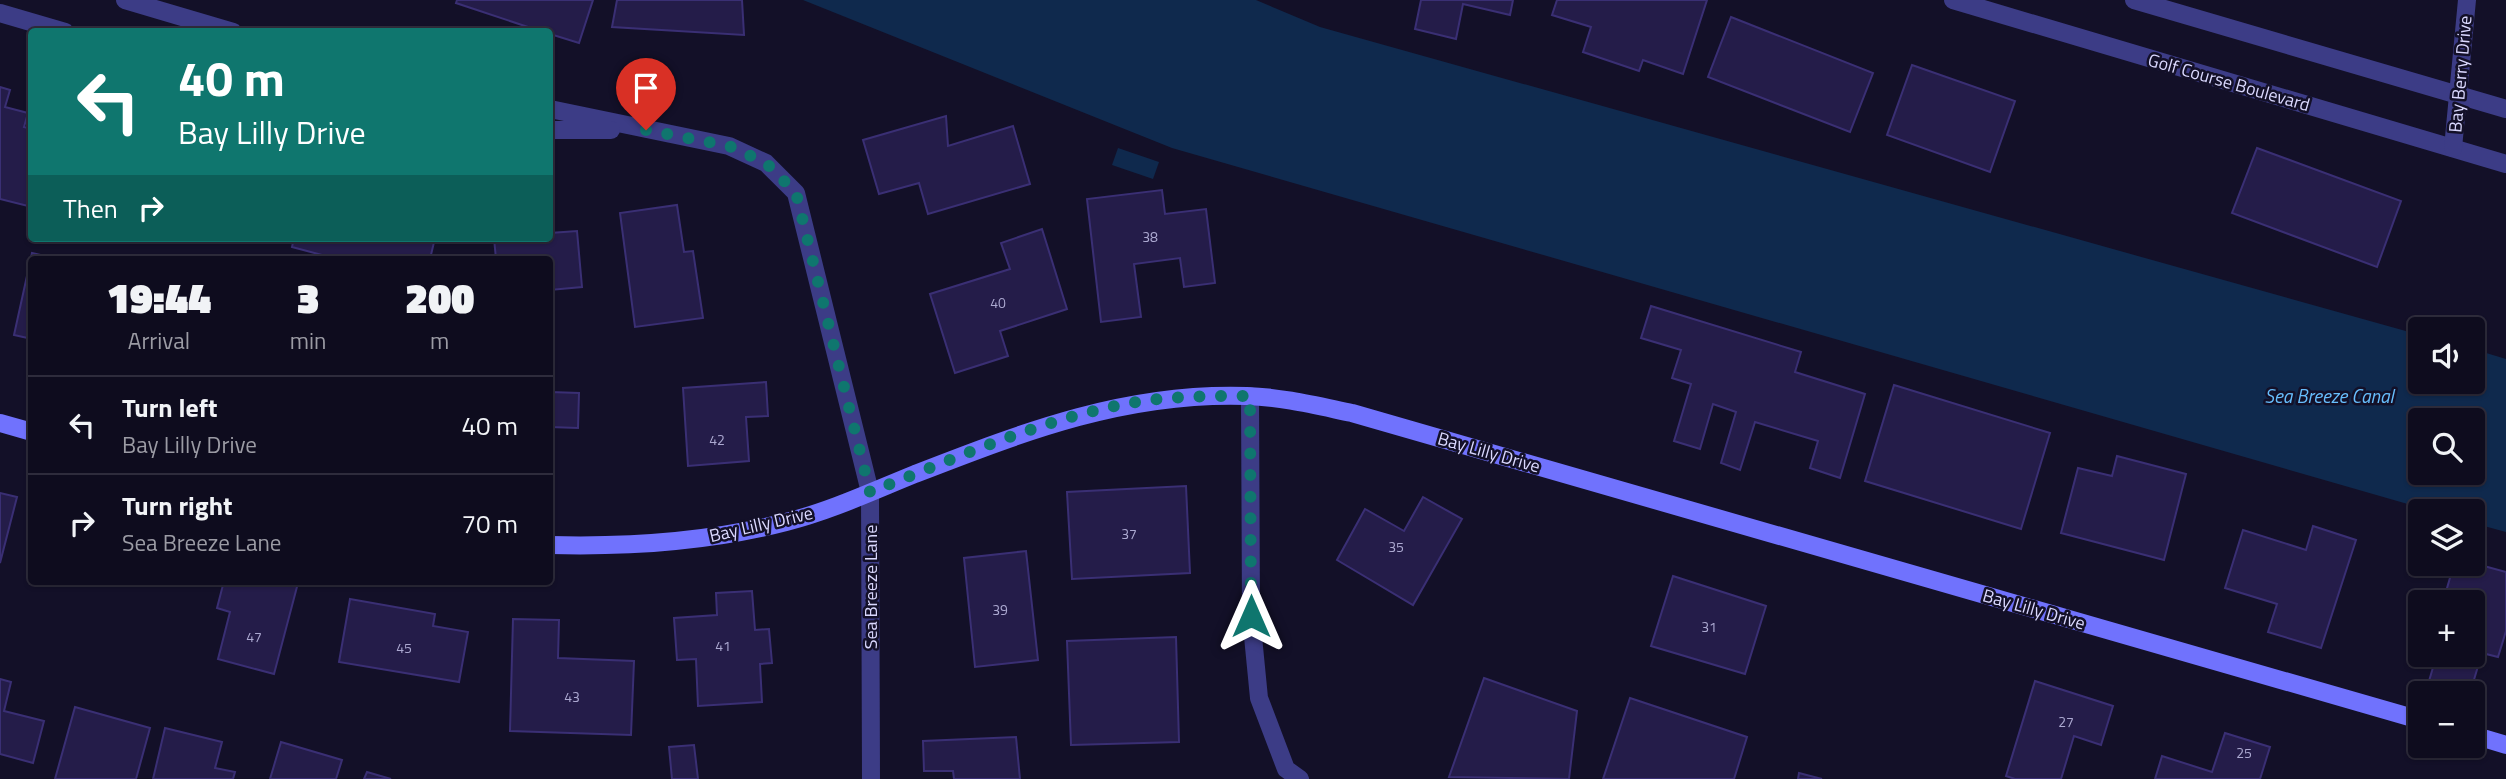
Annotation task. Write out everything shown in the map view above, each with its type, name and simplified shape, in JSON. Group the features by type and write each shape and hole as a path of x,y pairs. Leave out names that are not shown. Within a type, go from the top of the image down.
{"main road":[{"name":"Bay Lilly Drive","path":"553,545 601,546 686,540 737,533 788,522 1066,419 1141,401 1194,396 1250,396 1352,413 2408,717"},
{"path":"0,423 28,431"},
{"path":"2485,739 2506,745"}],"street":[{"path":"125,0 220,28"},
{"name":"Golf Course Boulevard","path":"1953,0 2506,164"},
{"path":"2134,0 2506,109"},
{"name":"Bay Berry Drive","path":"2453,148 2467,0"},
{"path":"0,13 51,28"},
{"path":"553,110 646,130"},
{"path":"553,130 646,130"},
{"name":"Sea Breeze Lane","path":"646,130 729,146 766,163 796,193 870,492 871,779"},
{"path":"1250,396 1251,616 1259,698 1286,769 1300,779"}],"water":[{"name":"Sea Breeze Canal","path":"803,0 1256,0 1320,27 2408,332 2408,394 2485,394 2485,353 2506,359 2506,532 2485,526 2485,499 2408,499 2408,504 1172,148"},
{"path":"1118,148 1159,162 1153,179 1112,165"}],"building":[{"path":"457,0 593,0 579,43 553,35 553,28 531,28 456,3"},
{"path":"617,0 742,0 744,35 612,27"},
{"path":"1421,0 1513,0 1510,15 1463,4 1456,39 1415,29"},
{"path":"1557,0 1707,0 1683,74 1643,60 1639,71 1583,52 1591,27 1552,15"},
{"path":"1731,17 1873,73 1850,132 1708,77"},
{"path":"1912,65 2015,101 1990,172 1887,135"},
{"path":"0,87 10,90 5,107 28,113 24,127 28,128 28,206 0,199"},
{"path":"946,116 948,146 1013,126 1030,184 928,214 919,183 879,194 863,140"},
{"path":"2257,148 2401,201 2377,267 2232,213"},
{"path":"1162,190 1165,214 1206,209 1215,283 1184,287 1180,258 1134,264 1141,317 1101,322 1087,199"},
{"path":"677,205 684,252 693,251 703,318 635,327 620,213"},
{"path":"1042,229 1067,309 1000,331 1008,356 955,373 930,294 1010,269 1001,243"},
{"path":"577,231 582,287 553,290 553,256 496,256 494,242 553,242 553,233"},
{"path":"293,242 434,242 431,256 326,256 292,247"},
{"path":"28,271 28,338 14,335"},
{"path":"1651,306 1801,352 1795,372 1865,394 1840,478 1810,468 1818,441 1755,422 1740,470 1721,463 1736,412 1713,404 1700,449 1674,441 1691,384 1672,378 1681,350 1641,338"},
{"path":"766,382 768,416 746,417 749,461 688,466 683,388"},
{"path":"1894,385 2050,433 2021,529 1865,481"},
{"path":"553,392 579,393 578,428 553,427"},
{"path":"2117,456 2186,474 2164,560 2061,533 2078,468 2112,476"},
{"path":"1186,486 1190,573 1072,579 1067,492"},
{"path":"0,493 17,497 0,563"},
{"path":"1423,497 1462,519 1413,605 1337,560 1365,509 1404,531"},
{"path":"2313,526 2356,540 2321,648 2268,632 2277,604 2225,588 2243,530 2306,550"},
{"path":"1026,551 1038,660 975,667 964,558"},
{"path":"2485,566 2506,572 2506,631 2498,657 2485,654 2485,590 2446,590 2451,576 2485,576"},
{"path":"1673,576 1766,606 1745,674 1651,646"},
{"path":"223,585 297,585 274,674 218,659 230,612 217,608"},
{"path":"752,591 755,630 769,629 772,663 760,664 762,702 698,706 696,659 677,660 674,618 717,615 716,593"},
{"path":"350,599 435,614 433,626 468,632 459,682 339,662"},
{"path":"513,619 559,620 558,658 634,661 631,735 510,731"},
{"path":"1176,637 1179,742 1071,745 1067,641"},
{"path":"2433,667 2478,667 2474,681 2429,681"},
{"path":"1484,678 1577,711 1569,779 1449,777"},
{"path":"0,679 11,682 4,711 44,721 33,763 0,754"},
{"path":"2035,681 2113,706 2101,745 2074,736 2061,779 2015,779 2006,776"},
{"path":"1630,698 1747,737 1734,779 1603,779"},
{"path":"75,707 150,728 136,779 55,779"},
{"path":"165,728 222,742 215,768 235,772 233,779 153,779"},
{"path":"2225,733 2270,747 2260,779 2155,779 2162,756 2212,772"},
{"path":"1016,737 1020,779 954,779 953,771 924,771 923,741"},
{"path":"281,742 342,760 336,779 270,779"},
{"path":"694,745 698,779 672,779 669,747"},
{"path":"367,772 391,779 364,779"},
{"path":"1799,773 1822,779 1798,779"}],"route":[{"path":"646,130 729,146 766,163 796,193 870,492 1066,419 1141,401 1194,396 1250,396 1251,616"}]}
